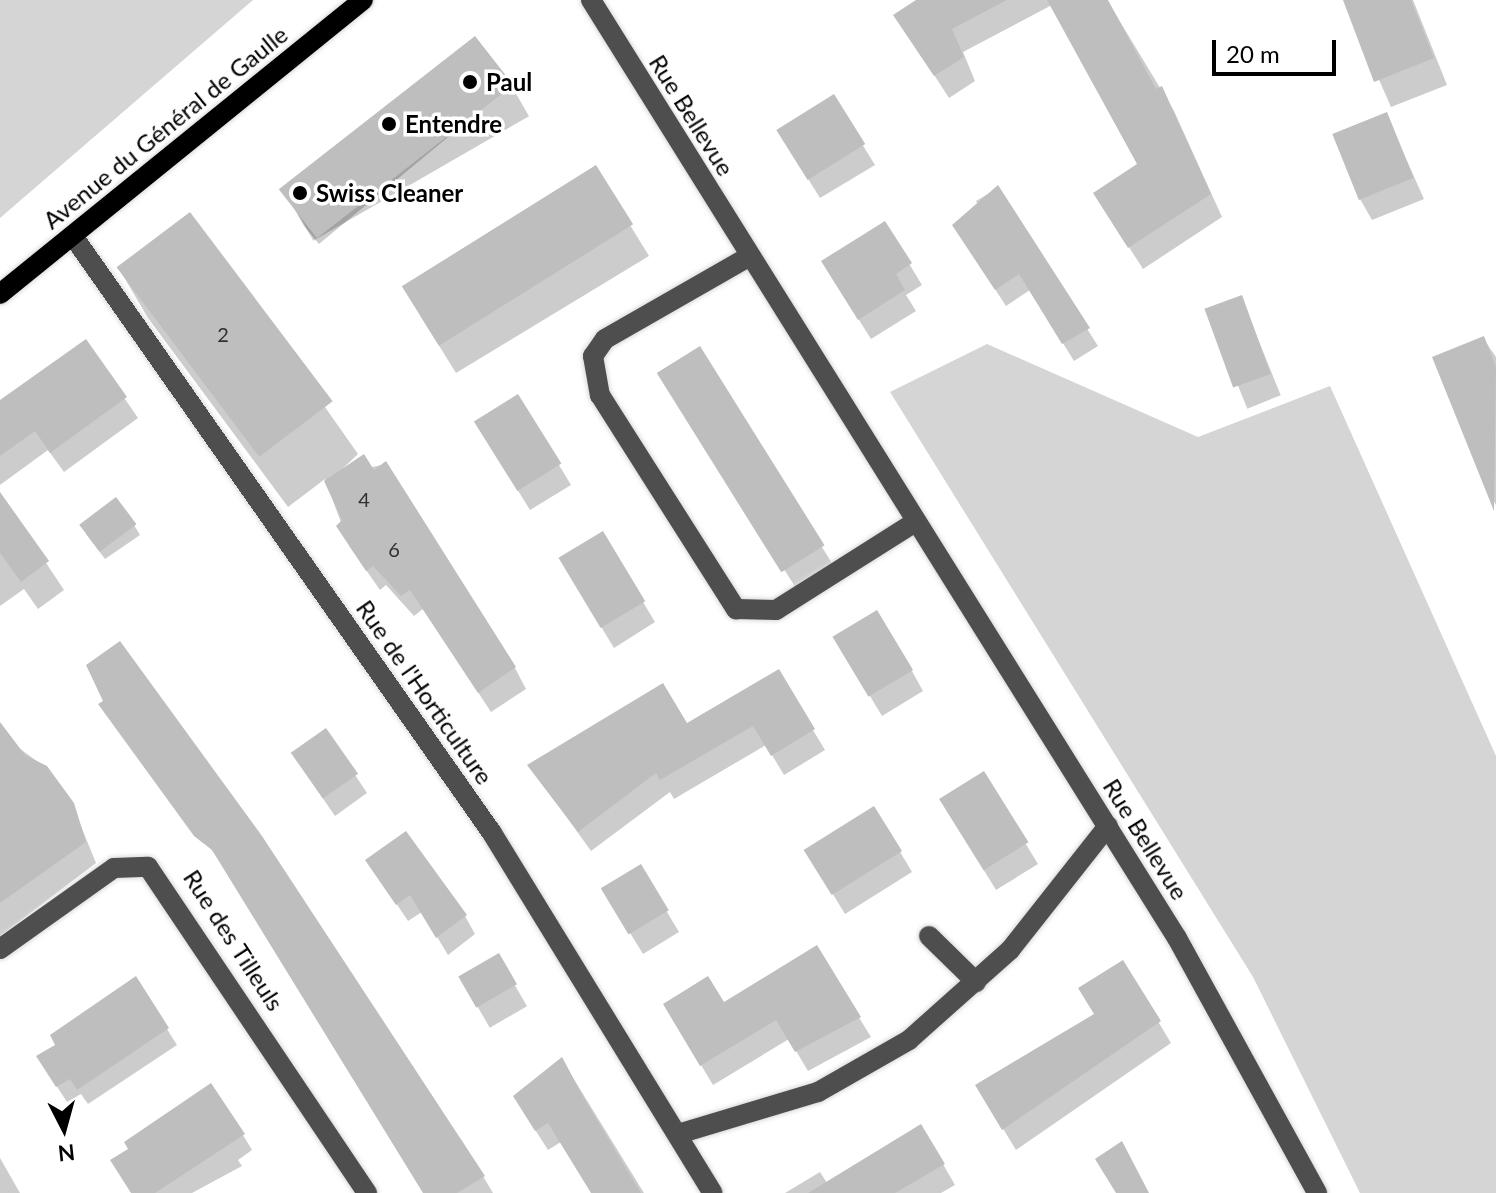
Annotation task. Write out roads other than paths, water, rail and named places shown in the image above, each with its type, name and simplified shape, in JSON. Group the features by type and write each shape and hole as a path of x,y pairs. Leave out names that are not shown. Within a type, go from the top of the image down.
{"main road":[{"name":"Avenue du Général de Gaulle","path":"0,294 363,0"}],"street":[{"name":"Rue Bellevue","path":"591,0 912,524 1108,826 1233,1031 1317,1193"},
{"name":"Rue de l'Horticulture","path":"73,236 492,833 713,1193"},
{"path":"750,256 605,339 593,356 600,395 665,503 722,596 753,614 776,610 912,524"},
{"path":"678,1134 846,1080 909,1040 976,982 1108,826"},
{"name":"Rue des Tilleuls","path":"0,949 114,868 148,867 367,1193"},
{"path":"929,936 976,982"}],"place":[{"name":"Paul","path":"470,82"},
{"name":"Entendre","path":"389,124"},
{"name":"Swiss Cleaner","path":"300,193"}]}
